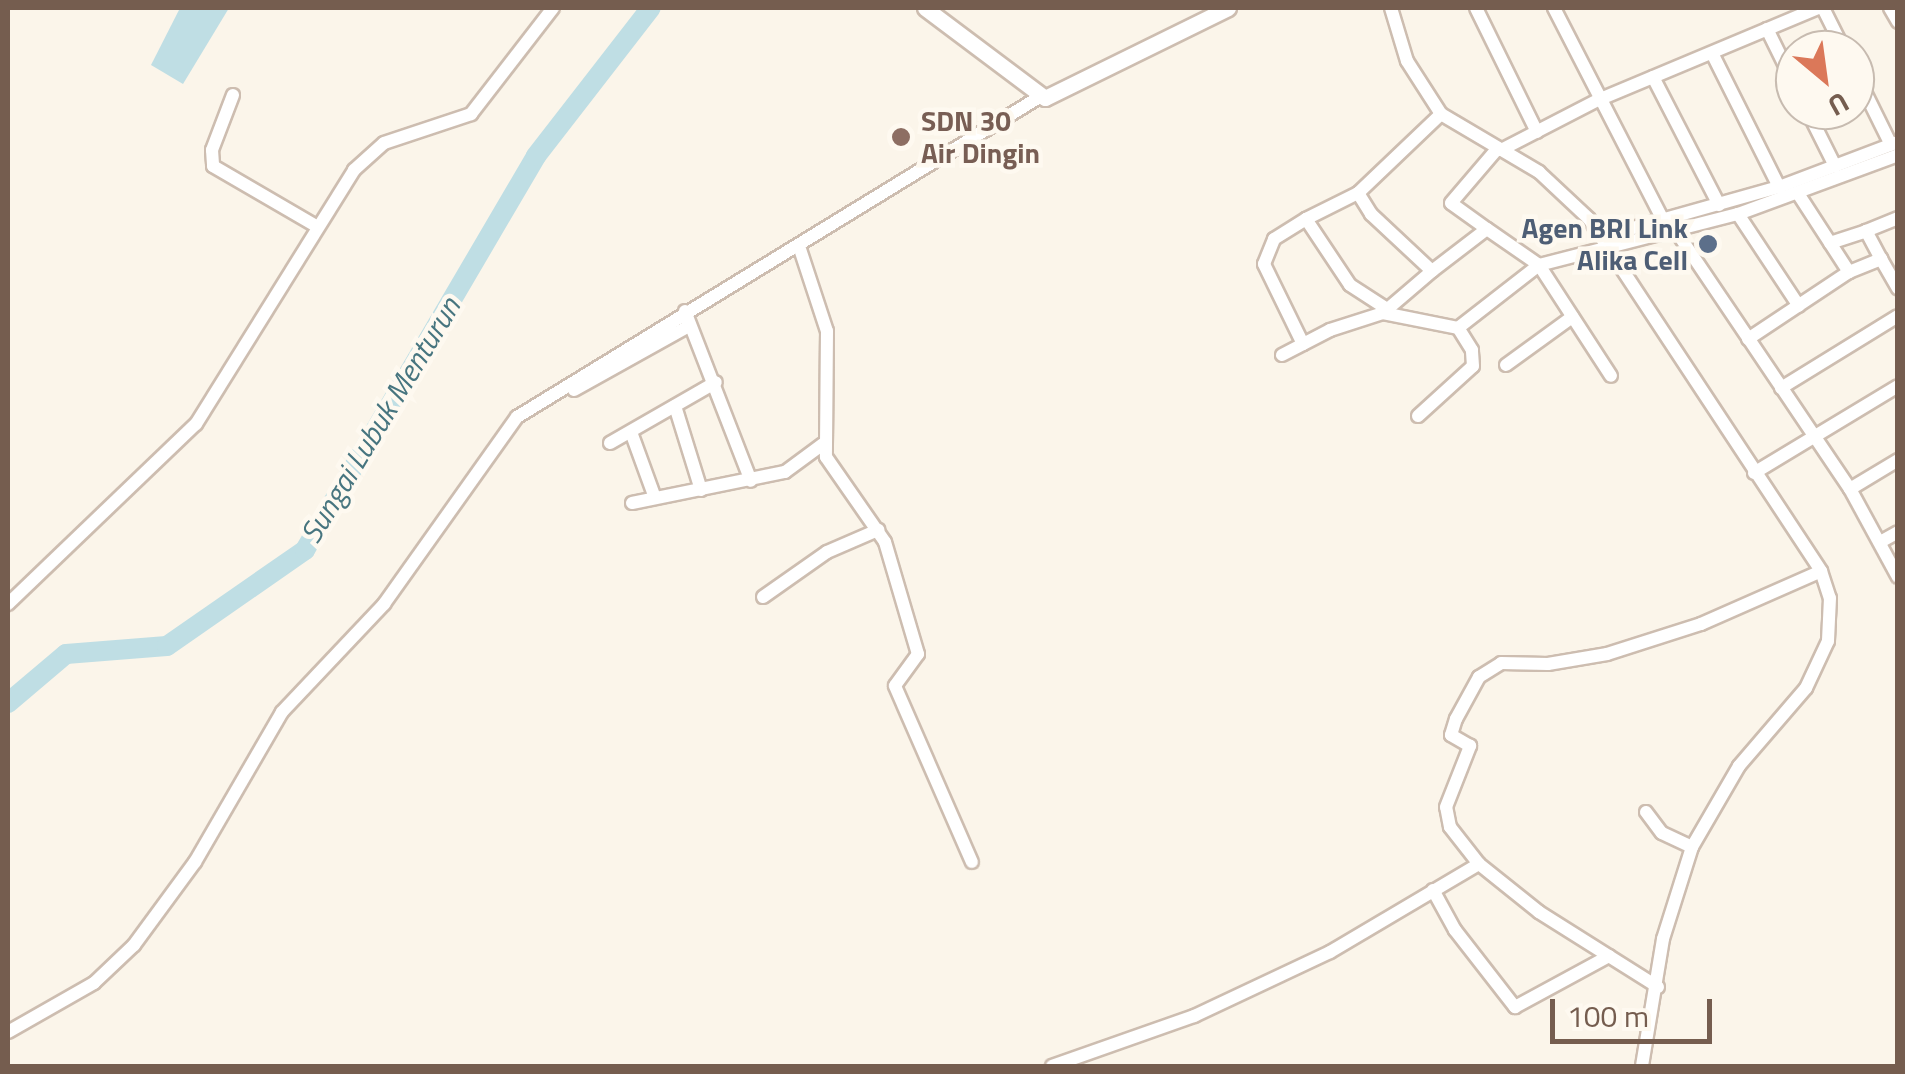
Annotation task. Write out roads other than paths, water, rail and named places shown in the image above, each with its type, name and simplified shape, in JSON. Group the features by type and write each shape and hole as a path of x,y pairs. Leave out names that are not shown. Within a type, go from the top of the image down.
{"street":[{"path":"8,604 196,424 354,170 384,143 455,121 485,102 553,8"},
{"path":"925,8 1041,96"},
{"path":"8,1032 94,983 134,945 195,862 282,712 384,604 504,430 538,400 799,246 1041,96 1228,8"},
{"path":"1391,8 1407,61 1441,114 1568,194 1601,237 1821,572 1830,598 1828,642 1814,670 1740,766 1692,847 1672,901 1642,1066"},
{"path":"1476,8 1537,132"},
{"path":"1554,8 1664,222"},
{"path":"1611,376 1539,265 1451,204 1500,149 1598,100 1821,8 1833,30"},
{"path":"1890,8 1898,22"},
{"path":"1767,29 1775,45"},
{"path":"1712,53 1779,187"},
{"path":"1653,77 1719,205"},
{"path":"232,95 212,150 213,166 318,227"},
{"path":"1875,110 1895,148"},
{"path":"1304,344 1264,264 1274,238 1358,193 1441,114"},
{"path":"1817,130 1835,166"},
{"path":"1601,237 1664,222 1895,148"},
{"path":"1458,328 1539,265 1609,251 1799,195 1895,148"},
{"path":"1358,193 1391,238 1432,271"},
{"path":"1799,195 1849,272"},
{"path":"1738,214 1798,306"},
{"path":"1830,243 1898,218"},
{"path":"1306,220 1350,285 1384,310 1458,328 1472,350 1474,366 1418,416"},
{"path":"1282,355 1384,310 1487,229"},
{"path":"1676,231 1850,489 1882,541 1898,577"},
{"path":"1866,231 1898,289"},
{"path":"799,246 827,330 831,397 823,444 832,468 878,530 918,654 895,686 972,862"},
{"path":"1748,338 1849,272 1881,259"},
{"path":"685,311 716,382 751,480"},
{"path":"1781,388 1898,316"},
{"path":"1506,365 1572,317"},
{"path":"574,390 690,326"},
{"path":"610,443 716,382"},
{"path":"1754,473 1898,386"},
{"path":"675,406 702,490"},
{"path":"632,432 655,498"},
{"path":"632,504 785,472 823,444"},
{"path":"1850,489 1898,460"},
{"path":"763,597 827,552 878,530"},
{"path":"1882,541 1898,532"},
{"path":"1658,987 1480,864 1445,814 1470,746 1451,736 1480,677 1514,660 1548,664 1607,654 1701,624 1821,572"},
{"path":"1646,812 1662,834 1692,847"},
{"path":"1052,1066 1194,1016 1330,952 1480,864"},
{"path":"1433,890 1511,1005 1609,956"}],"water":[{"path":"180,8 229,8 183,84 151,65"}],"waterway":[{"name":"Sungai Lubuk Menturun","path":"8,703 66,654 167,646 305,550 536,156 651,8"}],"place":[{"name":"SDN 30 Air Dingin","path":"901,137"},
{"name":"Agen BRI Link Alika Cell","path":"1708,244"}]}
